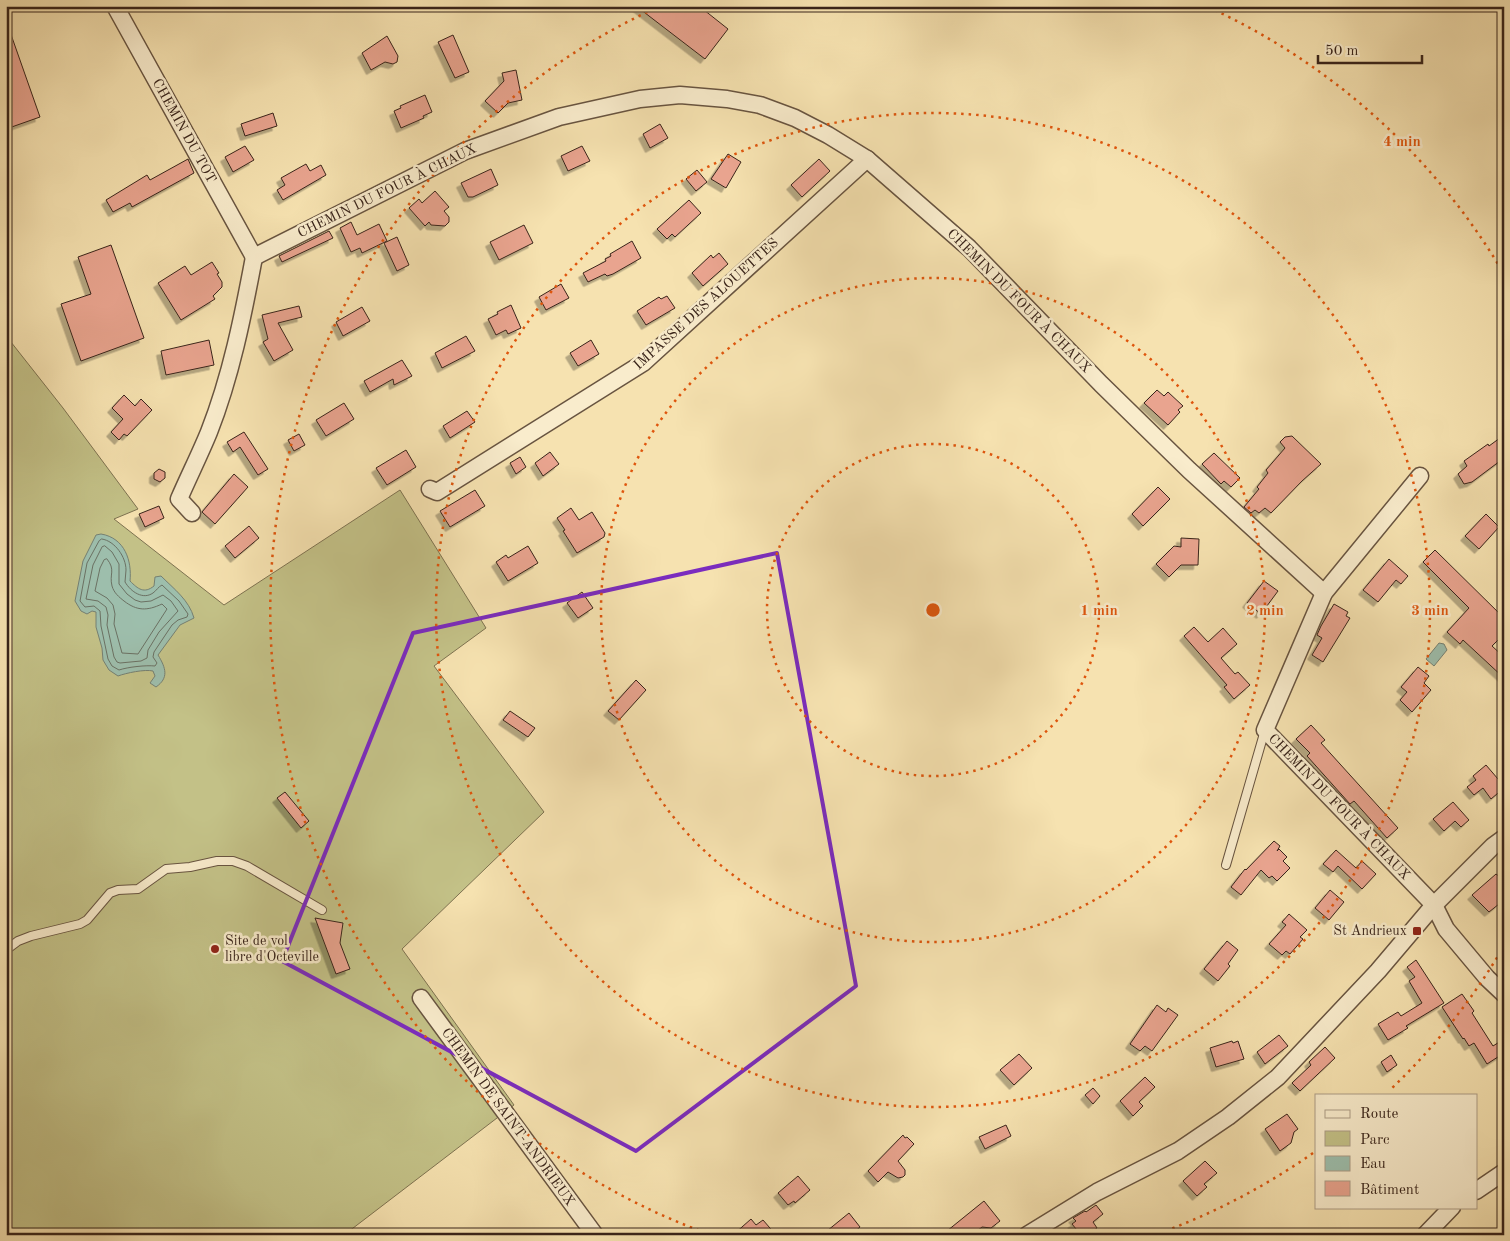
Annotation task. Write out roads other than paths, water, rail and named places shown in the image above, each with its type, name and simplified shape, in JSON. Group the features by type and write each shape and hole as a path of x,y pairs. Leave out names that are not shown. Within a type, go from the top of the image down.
{"street":[{"name":"CHEMIN DU TOT","path":"115,6 254,257"},
{"name":"CHEMIN DU FOUR À CHAUX","path":"254,257 464,152 559,117 640,99 680,95 726,99 760,105 795,118 828,134 866,158 969,248 1100,384 1188,470 1324,593"},
{"name":"IMPASSE DES ALOUETTES","path":"430,489 437,492 643,363 866,158"},
{"path":"192,514 179,499 209,432 227,375 254,257"},
{"name":"CHEMIN DU FOUR À CHAUX","path":"1420,476 1324,593 1265,730 1434,905 1446,929 1487,978 1504,994"},
{"path":"1027,1235 1097,1192 1178,1151 1228,1117 1278,1076 1378,971 1434,905 1493,846 1504,838"},
{"name":"CHEMIN DE SAINT-ANDRIEUX","path":"421,998 595,1235"},
{"path":"1478,1190 1504,1172"},
{"path":"1424,1235 1451,1208"}],"lane":[{"path":"1226,865 1265,730"},
{"path":"6,950 18,941 31,936 80,924 87,920 110,893 118,890 138,889 166,869 190,867 217,861 233,861 247,866 322,910"}],"water":[{"path":"96,535 109,536 121,545 128,558 130,581 133,584 141,590 147,590 154,586 155,577 161,576 185,600 192,612 194,618 180,625 158,655 165,672 163,680 156,687 150,683 155,676 153,671 118,676 109,670 103,660 102,648 96,627 96,612 92,611 87,614 81,611 75,601 83,561"},
{"path":"1439,643 1444,644 1447,650 1434,666 1426,659"}],"place":[{"name":"St Andrieux","path":"1417,931"},
{"name":"Site de vol libre d'Octeville","path":"215,949"}]}
